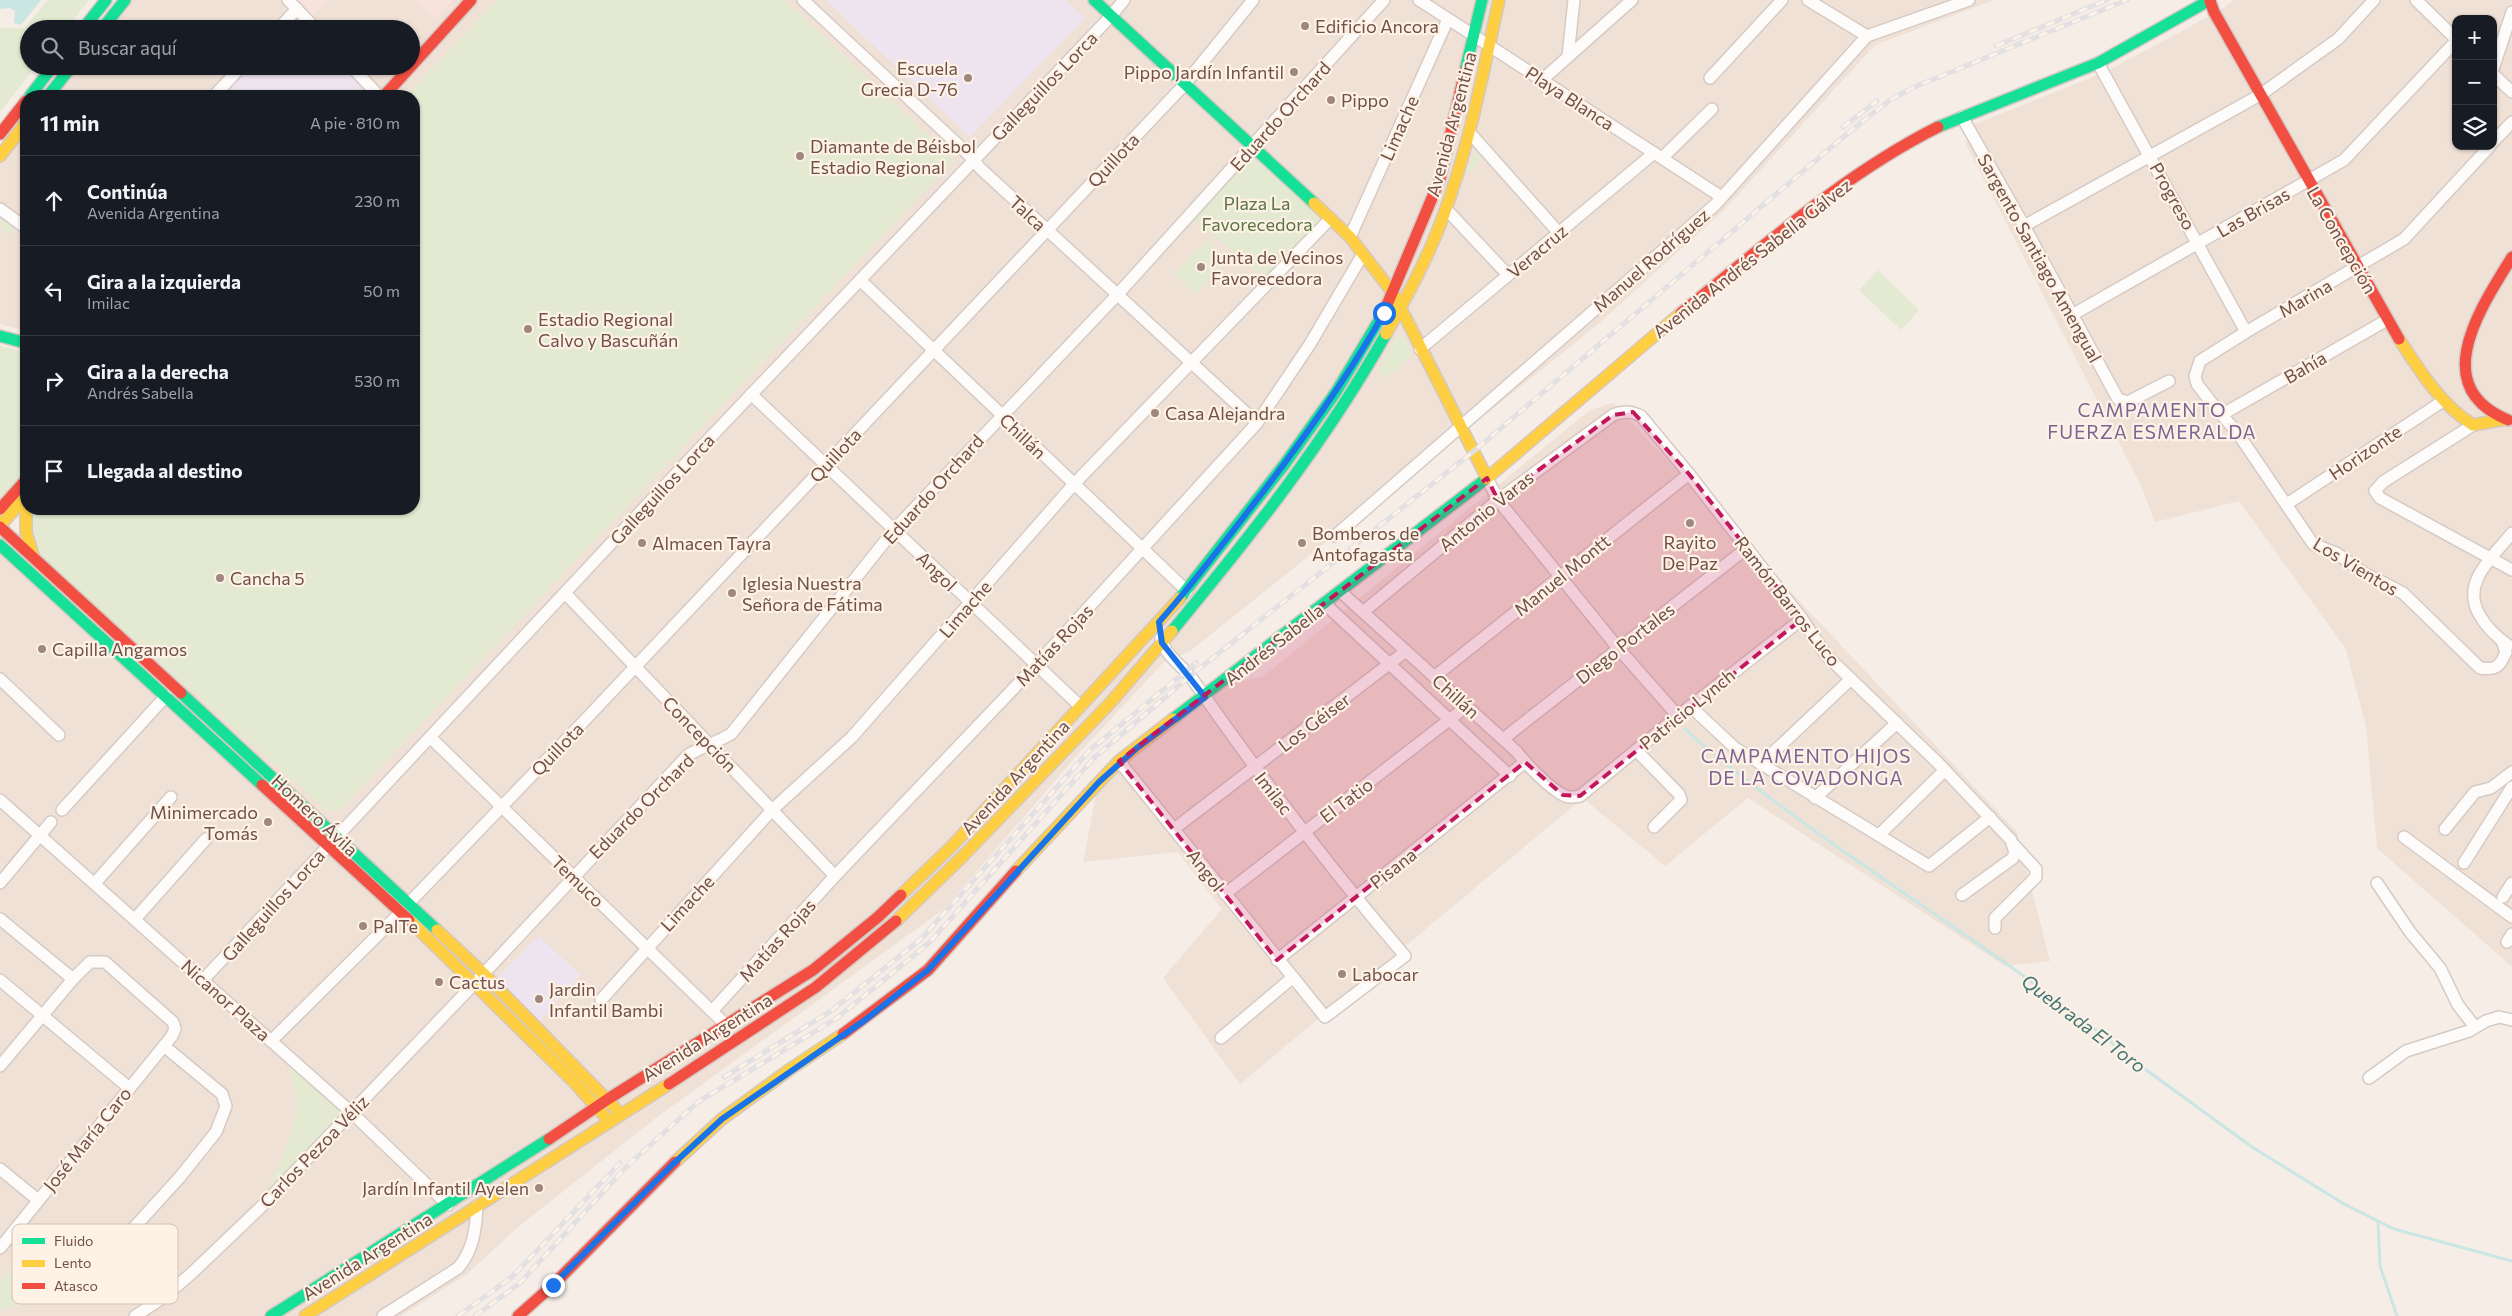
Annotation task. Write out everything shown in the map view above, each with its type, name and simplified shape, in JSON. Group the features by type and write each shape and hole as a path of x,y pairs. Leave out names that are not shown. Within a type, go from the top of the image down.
{"main road":[{"path":"90,20 106,0"},
{"path":"109,20 125,0"},
{"path":"420,56 471,0"},
{"path":"1094,0 1350,237 1393,293 1487,478"},
{"name":"Avenida Argentina","path":"271,1316 448,1205 597,1106 813,970 878,916 952,846 1159,622 1187,590 1284,465 1336,392 1383,316 1440,179 1482,0"},
{"name":"Avenida Argentina","path":"305,1316 610,1122 816,987 884,931 953,867 1113,698 1162,643 1297,472 1348,398 1400,310 1446,209 1469,132 1499,0"},
{"name":"La Concepción","path":"2210,0 2260,95 2387,320 2418,370 2456,415 2473,425"},
{"name":"Avenida Andrés Sabella Gálvez","path":"1341,592 1487,478 1642,344 1780,233 1886,155 1923,134 1962,117 2098,63 2210,0"},
{"path":"35,90 47,75"},
{"path":"53,90 65,75"},
{"path":"389,90 403,75"},
{"path":"0,134 20,109"},
{"path":"0,156 20,131"},
{"path":"2510,422 2489,410 2480,401 2468,380 2465,355 2471,327 2512,257"},
{"path":"0,336 20,341"},
{"path":"2473,425 2510,422"},
{"path":"0,508 20,486"},
{"path":"0,526 20,503"},
{"path":"26,515 26,532 33,557"},
{"name":"Homero Ávila","path":"0,526 410,903 484,974 621,1114"},
{"name":"Homero Ávila","path":"0,545 401,912 597,1106 610,1122"},
{"name":"Andrés Sabella","path":"518,1316 553,1285 672,1165 722,1119 872,1015 928,970 1058,825 1119,762 1341,592"}],"street":[{"path":"288,0 307,20"},
{"name":"Talca","path":"803,0 1047,231 1257,423"},
{"name":"Galleguillos Lorca","path":"203,980 751,394 1111,16 1124,0"},
{"name":"Quillota","path":"410,903 1185,84 1253,0"},
{"name":"Eduardo Orchard","path":"484,974 573,876 688,755 700,748 711,746 731,734 894,530 1253,147 1384,0"},
{"name":"Playa Blanca","path":"1419,0 1720,196"},
{"path":"1568,56 1574,0"},
{"path":"1542,80 1632,0"},
{"path":"1710,78 1782,0"},
{"path":"1808,0 1867,36"},
{"name":"Manuel Rodríguez","path":"1335,536 1715,206 1720,196 1867,36 1969,0"},
{"path":"2024,226 2260,95 2338,39 2374,0"},
{"path":"2416,0 2452,36"},
{"path":"287,20 297,9"},
{"path":"2496,60 2512,12"},
{"name":"Limache","path":"1350,237 1448,19"},
{"name":"Las Brisas","path":"2072,315 2344,160 2452,44"},
{"name":"Progreso","path":"2098,63 2124,113 2151,156 2199,243 2246,332"},
{"path":"220,90 234,75"},
{"path":"359,75 373,90"},
{"path":"2497,78 2512,92"},
{"name":"Veracruz","path":"1420,349 1559,233 1658,156 1712,109"},
{"name":"Sargento Santiago Amengual","path":"1962,117 2118,399 2128,402 2169,381"},
{"path":"2497,138 2512,122"},
{"path":"1469,132 1559,233"},
{"name":"Marina","path":"2200,361 2246,332 2395,246 2411,233 2486,150"},
{"path":"0,209 20,224"},
{"path":"1446,209 1508,275"},
{"name":"Limache","path":"601,1000 772,810 852,737 1074,484 1330,219"},
{"name":"Matías Rojas","path":"712,1011 835,876 1036,665 1257,423 1310,344 1363,254"},
{"name":"Chillán","path":"860,280 1187,590"},
{"name":"Bahía","path":"2223,414 2387,320"},
{"name":"Los Vientos","path":"2200,361 2195,376 2197,384 2223,414 2313,544 2336,553 2364,574 2403,593 2480,668 2493,670 2501,665 2507,644"},
{"name":"Angol","path":"751,394 1080,706"},
{"name":"Horizonte","path":"2287,504 2443,400"},
{"name":"Ramón Barros Luco","path":"1613,415 1622,412 1633,412 1641,416 1689,474 1802,619 1826,655 1945,770 1990,817 2036,870 2036,877 1995,918 1995,928"},
{"name":"Antonio Varas","path":"1363,612 1498,500 1613,415"},
{"name":"Horizonte","path":"2473,425 2383,482 2375,492 2380,498 2493,558"},
{"name":"Manuel Montt","path":"1434,677 1689,474"},
{"path":"1487,478 1498,500 1618,648 1678,716"},
{"path":"2507,644 2486,627 2473,604 2472,592 2481,571 2512,534"},
{"name":"Diego Portales","path":"1503,739 1747,548"},
{"path":"2493,558 2512,570"},
{"name":"Chillán","path":"1341,592 1503,739 1525,762 1563,795 1572,798"},
{"name":"Concepción","path":"565,593 835,876"},
{"path":"1326,604 1389,665 1510,776"},
{"name":"Patricio Lynch","path":"1572,798 1580,796 1690,706 1802,619"},
{"path":"1159,622 1162,643"},
{"name":"Imilac","path":"1162,643 1205,697 1254,767 1355,898 1405,956 1324,1017"},
{"name":"Los Géiser","path":"1174,829 1406,651"},
{"path":"0,679 59,735"},
{"path":"1761,764 1851,679"},
{"path":"62,810 166,696"},
{"name":"El Tatio","path":"1225,894 1467,706"},
{"path":"1690,706 1735,748 1929,866 1990,817"},
{"path":"1815,798 1897,723"},
{"name":"Temuco","path":"430,737 726,1025"},
{"path":"1636,750 1680,794 1681,800 1654,827"},
{"name":"Angol","path":"1119,762 1324,1017"},
{"name":"Pisana","path":"1277,960 1510,776 1525,762"},
{"path":"1879,835 1945,770"},
{"path":"2445,829 2475,792 2491,788 2512,772"},
{"path":"2464,863 2512,787"},
{"path":"95,883 171,797"},
{"name":"Nicanor Plaza","path":"0,800 351,1112 448,1205"},
{"path":"0,883 51,822"},
{"path":"2404,837 2512,917"},
{"path":"135,919 206,838"},
{"path":"1962,895 2013,858 2016,853 2014,845"},
{"path":"2377,883 2410,932 2440,968 2458,1006 2475,1027"},
{"path":"2503,897 2512,883"},
{"path":"271,1041 401,912"},
{"path":"0,919 73,979 0,1066"},
{"name":"José María Caro","path":"20,1224 175,1030 173,1022 105,962 90,962 73,979"},
{"name":"Carlos Pezoa Véliz","path":"178,1285 261,1207 484,974"},
{"path":"1221,1038 1292,978"},
{"path":"0,980 128,1087"},
{"path":"2370,1078 2406,1051 2499,1017 2512,1020"},
{"path":"137,1224 180,1177 216,1132 225,1114 226,1106 222,1094 164,1046"},
{"path":"0,1169 38,1200"},
{"path":"383,1316 458,1268 465,1260 470,1252 477,1206"},
{"name":"José María Caro","path":"0,1248 12,1234"},
{"name":"Carlos Pezoa Véliz","path":"135,1316 153,1304"}],"highlighted area":[{"path":"1633,412 1689,474 1802,619 1580,796 1563,795 1525,762 1277,960 1119,761 1487,478 1498,500 1613,415"}],"shaded area":[{"path":"120,0 1994,0 1875,45 1724,210 1596,326 1189,652 1165,661 1080,752 944,909 657,1117 517,1228 467,1274 401,1316 0,1316 0,536 322,515 420,515 420,90 47,90 59,75 420,75 420,20 104,20"},
{"path":"295,0 328,0 312,17"},
{"path":"414,0 454,0 436,19"},
{"name":"Escuela Grecia D-76","path":"826,0 1066,0 1085,18 970,137"},
{"path":"2234,0 2512,0 2512,967 2377,848 2366,727 2346,649 2239,501 2155,522 2141,486 1966,144 1970,126 2105,72 2221,10"},
{"path":"242,75 351,75 366,90 228,90"},
{"path":"20,122 20,329 0,324 0,147"},
{"path":"1613,403 2017,832 2050,961 2005,966 1748,798 1665,866 1583,798 1240,1084 1163,978 1222,909 1178,852 1083,862 1097,790 1129,759 1227,685 1264,676 1590,410"},
{"name":"Jardin Infantil Bambi","path":"539,936 580,975 540,1021 497,978"}],"green space":[{"path":"48,0 89,0 73,20 31,20"},
{"path":"497,0 785,0 954,160 340,810 327,811 36,552 31,515 420,515 420,90 412,90"},
{"path":"0,28 20,28 20,75 29,75 0,112"},
{"name":"Plaza La Favorecedora","path":"1253,147 1330,219 1269,283 1190,215"},
{"path":"1474,151 1482,158 1472,173 1468,170"},
{"path":"0,217 16,230 6,233 0,227"},
{"name":"Junta de Vecinos Favorecedora","path":"1207,239 1228,260 1195,294 1174,274"},
{"path":"1878,270 1919,310 1901,330 1859,290"},
{"path":"1403,335 1412,355 1387,379 1378,371 1397,336"},
{"path":"0,346 20,351 20,478 0,500"},
{"path":"285,1056 343,1106 344,1116 267,1190 294,1125 296,1110 295,1094 292,1076"},
{"path":"12,1265 12,1304 28,1304 0,1309 0,1281"}],"water":[{"path":"0,0 41,0 25,20 20,20 20,25 14,23 15,11 10,8 0,9"}],"waterway":[{"name":"Quebrada El Toro","path":"1685,729 1756,788 1843,851 2011,967 2134,1061 2252,1147 2344,1204 2394,1229 2512,1261"},
{"path":"2378,1221 2380,1266 2397,1316"}],"railway":[{"path":"1996,46 2107,0"},
{"path":"475,1316 520,1283 626,1167 698,1102 837,1018 929,943 1094,758 1190,676 1474,451 1848,133 1890,100 1912,88 2127,0"},
{"path":"1843,127 1877,101"},
{"path":"724,1077 831,1011 921,939 1090,750 1196,663"},
{"path":"458,1316 512,1277 620,1163"}],"traffic: fast":[{"path":"90,20 106,0"},
{"path":"109,20 125,0"},
{"path":"1094,0 1314,203"},
{"path":"1465,71 1482,0"},
{"path":"1938,127 2098,63 2210,0"},
{"path":"35,90 46,75"},
{"path":"53,90 65,75"},
{"path":"1180,598 1284,465 1336,392 1384,312"},
{"path":"1172,631 1286,487 1363,374 1386,334"},
{"path":"0,336 20,341"},
{"path":"1173,719 1486,479"},
{"path":"0,545 262,785"},
{"path":"181,693 437,930"},
{"path":"271,1316 549,1139"}],"traffic: slow":[{"path":"1386,334 1424,262 1452,191 1475,110 1499,0"},
{"path":"0,156 20,130"},
{"path":"1314,203 1350,237 1393,293 1487,478"},
{"path":"1486,479 1681,313"},
{"path":"2399,339 2432,386 2461,417 2473,425 2506,419"},
{"path":"0,526 20,503"},
{"path":"26,515 26,532 33,555"},
{"path":"901,895 952,846 1180,598"},
{"path":"896,921 962,857 1111,702 1172,631"},
{"path":"1016,871 1119,761 1173,719"},
{"path":"409,920 573,1081 610,1122"},
{"path":"437,930 484,974 621,1114"},
{"path":"675,1162 722,1119 789,1070 843,1034"},
{"path":"305,1316 669,1084"}],"traffic: jam":[{"path":"420,56 471,0"},
{"path":"2210,1 2214,12 2399,339"},
{"path":"1384,312 1440,179 1465,71"},
{"path":"389,90 403,75"},
{"path":"0,134 20,109"},
{"path":"1681,313 1837,189 1903,146 1938,127"},
{"path":"2508,420 2483,405 2470,387 2465,366 2468,344 2476,321 2487,298 2512,257"},
{"path":"0,509 20,487"},
{"path":"0,527 181,693"},
{"path":"262,785 409,920"},
{"path":"843,1034 928,970 1016,871"},
{"path":"549,1139 608,1099 813,970 878,917 901,895"},
{"path":"669,1084 816,987 896,921"},
{"path":"518,1316 553,1285 675,1162"}],"place":[{"name":"Edificio Ancora","path":"1305,26"},
{"name":"Pippo Jardín Infantil","path":"1294,72"},
{"name":"Escuela Grecia D-76","path":"968,78"},
{"name":"Pippo","path":"1331,100"},
{"name":"Diamante de Béisbol Estadio Regional","path":"800,156"},
{"name":"Junta de Vecinos Favorecedora","path":"1201,267"},
{"name":"Estadio Regional Calvo y Bascuñán","path":"528,329"},
{"name":"Casa Alejandra","path":"1155,413"},
{"name":"Rayito De Paz","path":"1690,523"},
{"name":"Almacen Tayra","path":"642,543"},
{"name":"Bomberos de Antofagasta","path":"1302,543"},
{"name":"Cancha 5","path":"220,578"},
{"name":"Iglesia Nuestra Señora de Fátima","path":"732,593"},
{"name":"Capilla Angamos","path":"42,649"},
{"name":"Minimercado Tomás","path":"268,822"},
{"name":"PalTe","path":"363,926"},
{"name":"Labocar","path":"1342,974"},
{"name":"Cactus","path":"439,982"},
{"name":"Jardin Infantil Bambi","path":"539,999"},
{"name":"Jardín Infantil Ayelen","path":"539,1188"}],"district":[{"name":"CAMPAMENTO FUERZA ESMERALDA","path":"2152,420"},
{"name":"CAMPAMENTO HIJOS DE LA COVADONGA","path":"1806,766"}],"route":[{"path":"553,1285 672,1165 722,1119 789,1070 865,1020 928,970 1017,869 1119,762 1205,697 1162,643 1159,622 1187,590 1284,465 1336,392 1384,313"}]}
